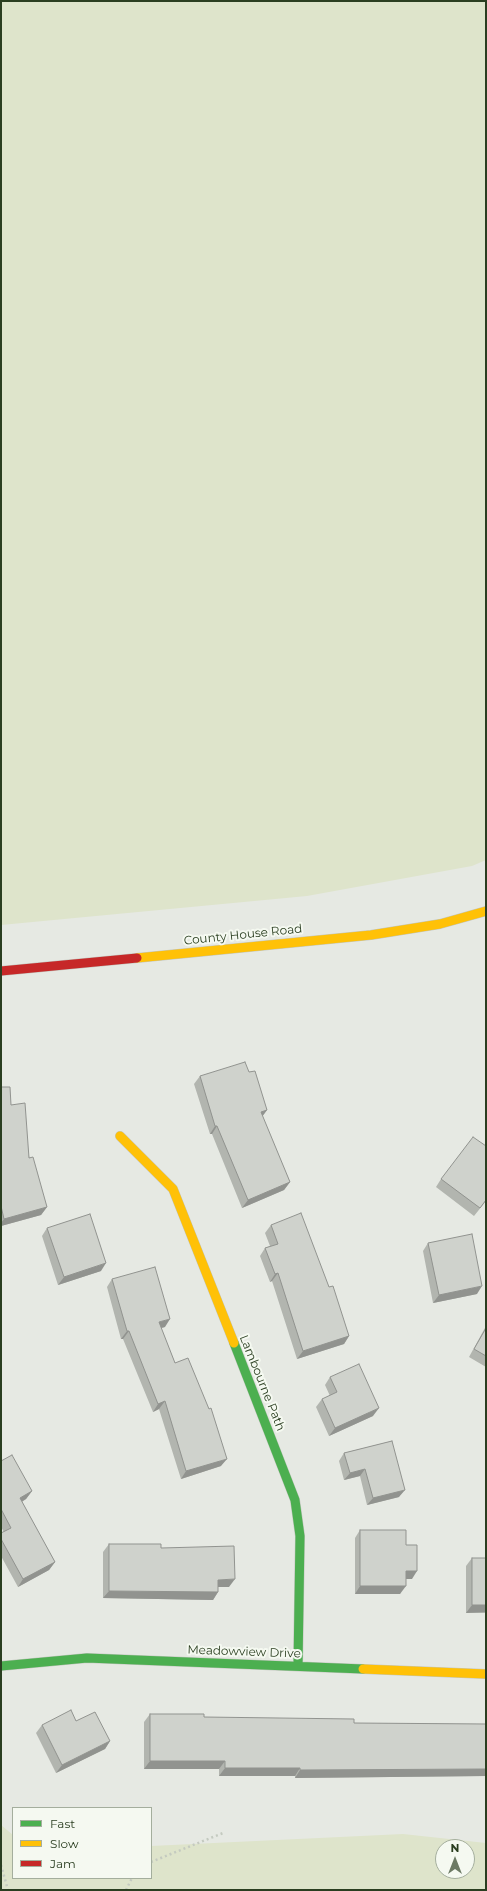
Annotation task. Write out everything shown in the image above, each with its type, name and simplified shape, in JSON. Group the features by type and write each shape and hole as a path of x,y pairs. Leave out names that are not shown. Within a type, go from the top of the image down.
{"street":[{"name":"County House Road","path":"1,971 371,935 440,924 486,911"},
{"name":"Lambourne Path","path":"120,1136 173,1189 295,1500 300,1536 298,1666"},
{"name":"Meadowview Drive","path":"1,1666 88,1658 486,1674"}],"path":[{"path":"152,1862 223,1833"},
{"path":"1,1865 8,1890"},
{"path":"126,1890 132,1879"}],"green space":[{"path":"1,1 486,1 486,860 472,866 307,896 1,925"},
{"path":"1,1825 12,1834 12,1879 152,1879 152,1846 403,1834 449,1839 435,1839 435,1879 475,1879 475,1842 486,1843 486,1890 1,1890"}],"building":[{"path":"245,1062 249,1072 255,1071 267,1110 261,1112 290,1182 248,1200 217,1126 215,1126 200,1076"},
{"path":"1,1087 10,1087 11,1105 25,1103 29,1158 33,1157 47,1207 4,1219 1,1206"},
{"path":"473,1137 486,1146 486,1200 480,1208 441,1179"},
{"path":"301,1213 329,1287 333,1286 349,1336 303,1351 278,1273 275,1274 265,1248 278,1244 271,1225"},
{"path":"90,1214 106,1263 64,1277 47,1228"},
{"path":"472,1234 482,1286 439,1295 428,1243"},
{"path":"155,1267 170,1319 159,1322 175,1363 188,1358 209,1409 211,1408 227,1459 186,1471 165,1401 158,1404 129,1331 127,1331 112,1279"},
{"path":"486,1328 486,1356 474,1349"},
{"path":"359,1364 379,1408 335,1428 322,1399 337,1392 330,1377"},
{"path":"392,1441 405,1490 373,1498 365,1469 350,1473 344,1453"},
{"path":"12,1455 32,1491 20,1498 55,1562 23,1579 1,1539 1,1533 11,1528 1,1509 1,1461"},
{"path":"360,1530 406,1530 406,1545 417,1545 417,1571 406,1571 406,1586 360,1586"},
{"path":"109,1544 161,1544 161,1548 234,1546 235,1579 218,1580 218,1592 109,1591"},
{"path":"472,1558 486,1558 486,1605 472,1605"},
{"path":"71,1710 76,1721 95,1712 110,1741 62,1765 42,1725"},
{"path":"150,1714 204,1714 204,1717 354,1719 354,1723 486,1724 486,1769 300,1770 300,1768 225,1768 225,1761 150,1761"}],"traffic: fast":[{"path":"234,1343 295,1500 300,1536 298,1666"},
{"path":"1,1666 87,1658 363,1669"}],"traffic: slow":[{"path":"137,958 371,935 440,924 486,911"},
{"path":"120,1136 173,1189 234,1343"},
{"path":"363,1669 486,1674"}],"traffic: jam":[{"path":"1,971 137,958"}]}
